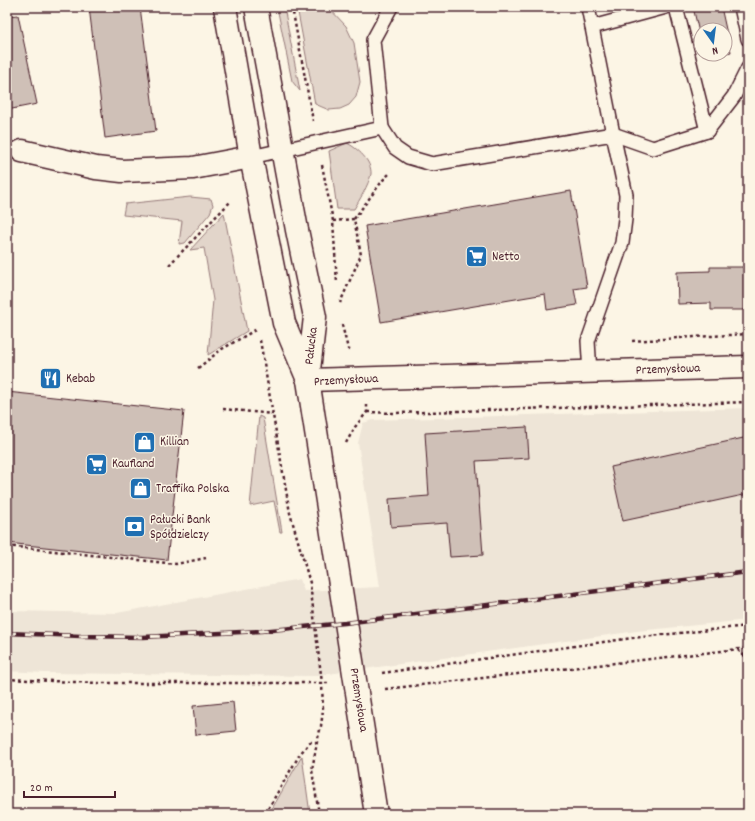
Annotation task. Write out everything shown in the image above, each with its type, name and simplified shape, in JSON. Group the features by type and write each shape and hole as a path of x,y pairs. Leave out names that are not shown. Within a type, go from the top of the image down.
{"street":[{"name":"Pałucka","path":"225,7 251,157 284,323 308,380"},
{"name":"Pałucka","path":"256,7 281,150 315,317 308,380"},
{"path":"14,150 96,168 122,171 193,168 251,157"},
{"name":"Przemysłowa","path":"376,814 308,380 748,367"}],"lane":[{"path":"390,7 373,40 382,128 395,148 408,157 432,164 613,134 653,148 707,131 734,96 748,68"},
{"path":"588,7 626,195 622,243 588,341 590,372"},
{"path":"592,27 666,7"},
{"path":"676,7 707,131"},
{"path":"741,7 748,39"},
{"path":"251,157 382,128"}],"path":[{"path":"292,7 333,222 338,290"},
{"path":"333,222 354,219 383,180 408,157"},
{"path":"169,265 233,199 234,206"},
{"path":"339,298 339,306 361,255 354,219"},
{"path":"257,321 258,329"},
{"path":"342,321 348,349 366,355 367,412 355,427 344,448"},
{"path":"259,336 290,513 310,583 322,683 322,726 317,742 312,770 319,814"},
{"path":"367,412 748,402"},
{"path":"223,409 273,414"},
{"path":"7,546 176,564 206,558"},
{"path":"7,679 97,683 322,683 355,681 383,672 632,638 748,626"},
{"path":"385,689 748,648"},
{"path":"738,649 748,659"},
{"path":"383,672 384,678"},
{"path":"384,683 386,697"},
{"path":"265,814 300,754 310,742 317,742"}],"shaded area":[{"path":"277,7 284,7 300,91 292,81"},
{"path":"297,7 328,7 346,26 354,43 360,82 356,97 349,105 340,109 329,110 315,104"},
{"path":"347,143 363,156 369,164 371,174 354,209 337,209 329,151"},
{"path":"190,197 211,199 213,205 210,213 185,243 179,244 182,221 123,215 125,204"},
{"path":"224,213 247,331 208,355 213,300 204,248 190,250"},
{"path":"748,408 748,620 637,631 314,676 45,673 7,671 7,611 117,613 300,579 304,591 380,587 358,443 363,423 373,420"},
{"path":"259,416 263,418 282,532 280,532 274,501 250,506"},
{"path":"302,756 310,814 269,814"}],"building":[{"path":"89,7 140,7 156,131 105,138"},
{"path":"693,7 721,7 724,22 697,22"},
{"path":"18,15 37,104 7,110 7,16"},
{"name":"Netto","path":"571,191 587,287 574,289 577,305 547,310 545,294 381,322 365,226"},
{"path":"710,267 748,267 748,310 711,310 711,303 678,304 677,272 710,271"},
{"path":"7,392 184,411 167,560 7,543"},
{"path":"527,427 529,458 476,461 483,555 450,557 447,523 391,527 389,499 429,496 425,433"},
{"path":"748,437 748,494 623,521 611,467"},
{"path":"233,702 236,731 196,735 193,706"}],"railway":[{"path":"7,633 143,637 261,631 345,623 748,572"}],"place":[{"name":"Netto","path":"476,257"},
{"name":"Kebab","path":"51,379"},
{"name":"Killian","path":"145,442"},
{"name":"Kaufland","path":"96,464"},
{"name":"Traffika Polska","path":"141,489"},
{"name":"Pałucki Bank Spółdzielczy","path":"134,527"}]}
